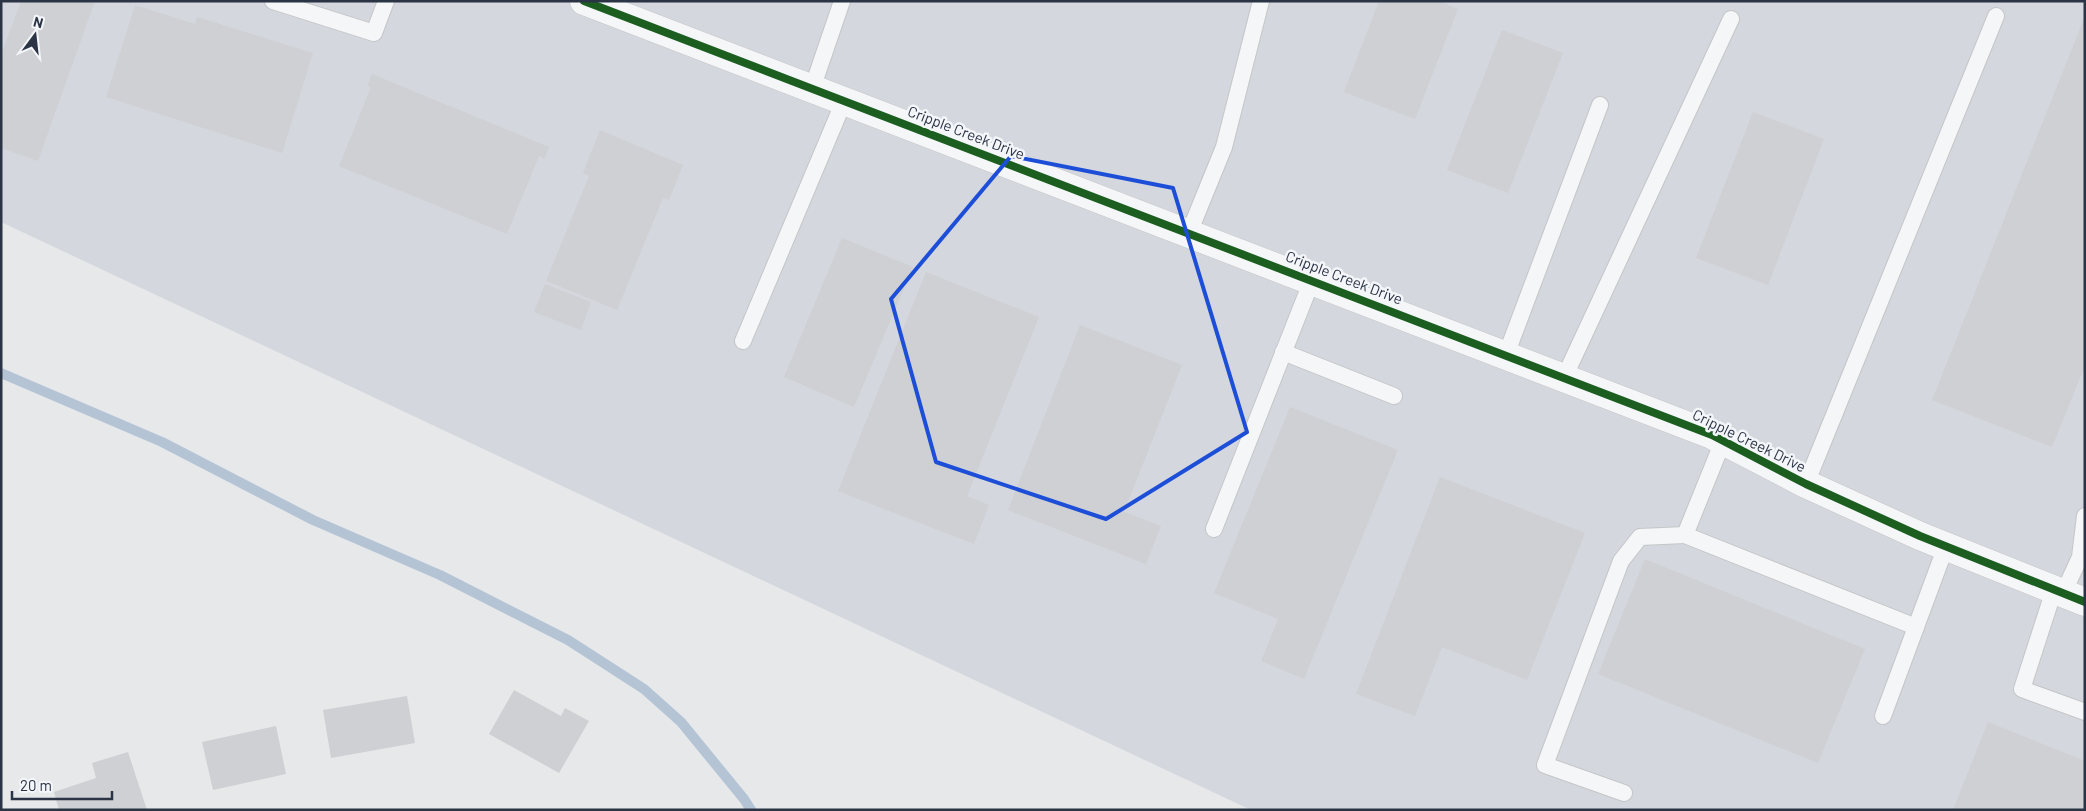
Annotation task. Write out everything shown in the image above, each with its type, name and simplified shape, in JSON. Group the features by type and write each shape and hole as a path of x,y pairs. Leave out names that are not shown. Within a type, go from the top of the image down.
{"street":[{"name":"Cripple Creek Drive","path":"584,1 1312,280 1723,441 1806,484 1946,546 2067,596"}],"lane":[{"path":"273,1 374,32 386,1"},
{"path":"812,89 842,1"},
{"path":"1189,233 1224,147 1260,1"},
{"path":"1806,484 1996,16"},
{"path":"1564,378 1731,19"},
{"path":"743,341 844,101"},
{"path":"1506,355 1600,105"},
{"path":"1214,529 1312,280"},
{"path":"1283,352 1394,396"},
{"path":"1685,535 1723,441"},
{"path":"2085,516 2080,557 2067,596 2022,689 2085,712"},
{"path":"1624,793 1545,765 1621,560 1640,537 1685,535 1916,627"},
{"path":"1883,716 1946,546"}],"highlighted area":[{"path":"1011,156 1173,188 1247,432 1106,519 936,462 891,299"}],"shaded area":[{"path":"1,1 2085,1 2085,810 1251,810 1,222"}],"building":[{"path":"21,1 95,1 38,161 1,148 1,55"},
{"path":"1379,1 1438,1 1458,9 1415,119 1344,92"},
{"path":"135,5 195,24 197,17 313,53 282,153 106,97"},
{"path":"2085,16 2085,366 2052,447 1932,400"},
{"path":"1502,30 1563,53 1508,193 1447,170"},
{"path":"372,74 549,147 544,159 539,156 507,234 339,166 371,87 367,86"},
{"path":"1753,112 1824,139 1768,285 1696,258"},
{"path":"600,130 683,165 669,200 663,198 617,310 546,281 589,176 583,173"},
{"path":"842,238 913,267 854,407 784,377"},
{"path":"926,272 1039,317 967,496 989,505 974,544 838,491"},
{"path":"545,284 591,302 581,330 534,312"},
{"path":"1080,325 1182,365 1124,512 1161,526 1146,564 1008,510"},
{"path":"1290,407 1398,450 1304,679 1261,661 1278,619 1214,593"},
{"path":"1440,477 1585,533 1527,680 1442,647 1415,716 1356,694"},
{"path":"1645,559 1865,649 1818,763 1598,674"},
{"path":"514,690 561,716 565,708 589,721 559,773 489,734"},
{"path":"407,696 415,743 331,758 323,710"},
{"path":"1988,722 2085,761 2085,810 1953,810"},
{"path":"276,726 286,774 213,790 202,742"},
{"path":"128,752 147,810 59,810 54,792 96,778 92,763"}],"waterway":[{"path":"1,373 162,442 313,520 440,575 568,640 644,689 681,722 751,810"}],"cycle path":[{"path":"584,1 1712,435 1806,484 1920,536 2085,602"}]}
